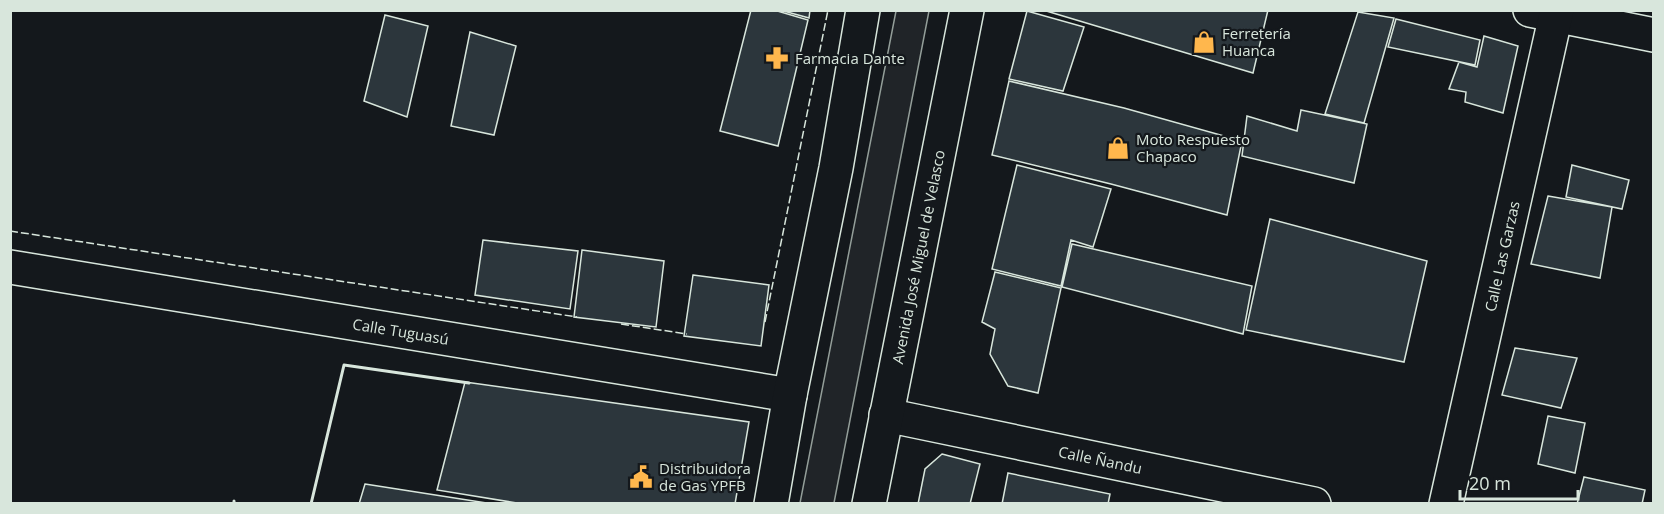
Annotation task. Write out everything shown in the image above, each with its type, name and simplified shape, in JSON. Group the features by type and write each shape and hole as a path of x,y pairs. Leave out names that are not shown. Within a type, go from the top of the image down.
{"street":[{"path":"771,504 790,395 836,168 863,10"},
{"name":"Avenida José Miguel de Velasco","path":"869,504 967,10"},
{"path":"1548,12 1653,35"},
{"name":"Calle Las Garzas","path":"1446,504 1548,12"},
{"name":"Calle Tuguasú","path":"10,267 790,395"},
{"name":"Calle Ñandu","path":"886,415 1314,504"}],"shaded area":[{"path":"896,11 929,11 834,503 800,503"}],"building":[{"path":"751,10 774,10 808,20 778,146 720,131"},
{"path":"780,10 810,10 809,18"},
{"name":"Ferretería Huanca","path":"1043,10 1268,10 1253,73"},
{"path":"1027,11 1084,27 1063,91 1009,79"},
{"path":"1358,12 1394,18 1364,123 1325,114"},
{"path":"385,15 428,26 407,117 364,101"},
{"path":"1396,19 1480,40 1475,65 1388,47"},
{"path":"470,32 516,46 494,135 451,126"},
{"path":"1484,36 1518,46 1503,113 1465,102 1466,92 1449,89 1459,62 1477,67"},
{"name":"Moto Respuesto Chapaco","path":"1009,81 1124,108 1242,141 1227,215 992,155"},
{"path":"1301,110 1367,124 1354,183 1242,156 1247,116 1297,131"},
{"path":"1017,165 1111,189 1093,247 1071,240 1061,286 992,269"},
{"path":"1572,165 1629,180 1622,209 1566,197"},
{"path":"1548,196 1612,207 1600,278 1531,264"},
{"path":"1270,219 1427,261 1404,362 1246,330"},
{"path":"483,240 578,251 570,309 475,295"},
{"path":"1072,244 1252,286 1243,334 1062,287"},
{"path":"582,250 664,261 656,327 574,317"},
{"path":"995,272 1061,288 1038,393 1008,386 990,354 995,329 982,322"},
{"path":"693,275 769,285 761,346 684,336"},
{"path":"1515,348 1577,358 1561,408 1502,395"},
{"path":"465,382 749,422 735,504 523,504 437,490"},
{"path":"1548,416 1585,423 1575,473 1538,464"},
{"path":"942,454 980,464 970,504 918,504 925,469"},
{"path":"1008,473 1110,494 1108,504 1002,504"},
{"path":"1584,477 1645,490 1642,504 1577,504"},
{"path":"1584,477 1645,490 1642,504 1577,504"},
{"path":"365,484 493,504 359,504"}],"fence":[{"path":"765,322 828,10"},
{"path":"10,231 577,317"},
{"path":"621,324 687,334"}],"wall":[{"path":"311,504 344,365 469,383"}],"place":[{"name":"Ferretería Huanca","path":"1204,42"},
{"name":"Farmacia Dante","path":"777,58"},
{"name":"Moto Respuesto Chapaco","path":"1118,148"},
{"name":"Distribuidora de Gas YPFB","path":"641,477"}]}
